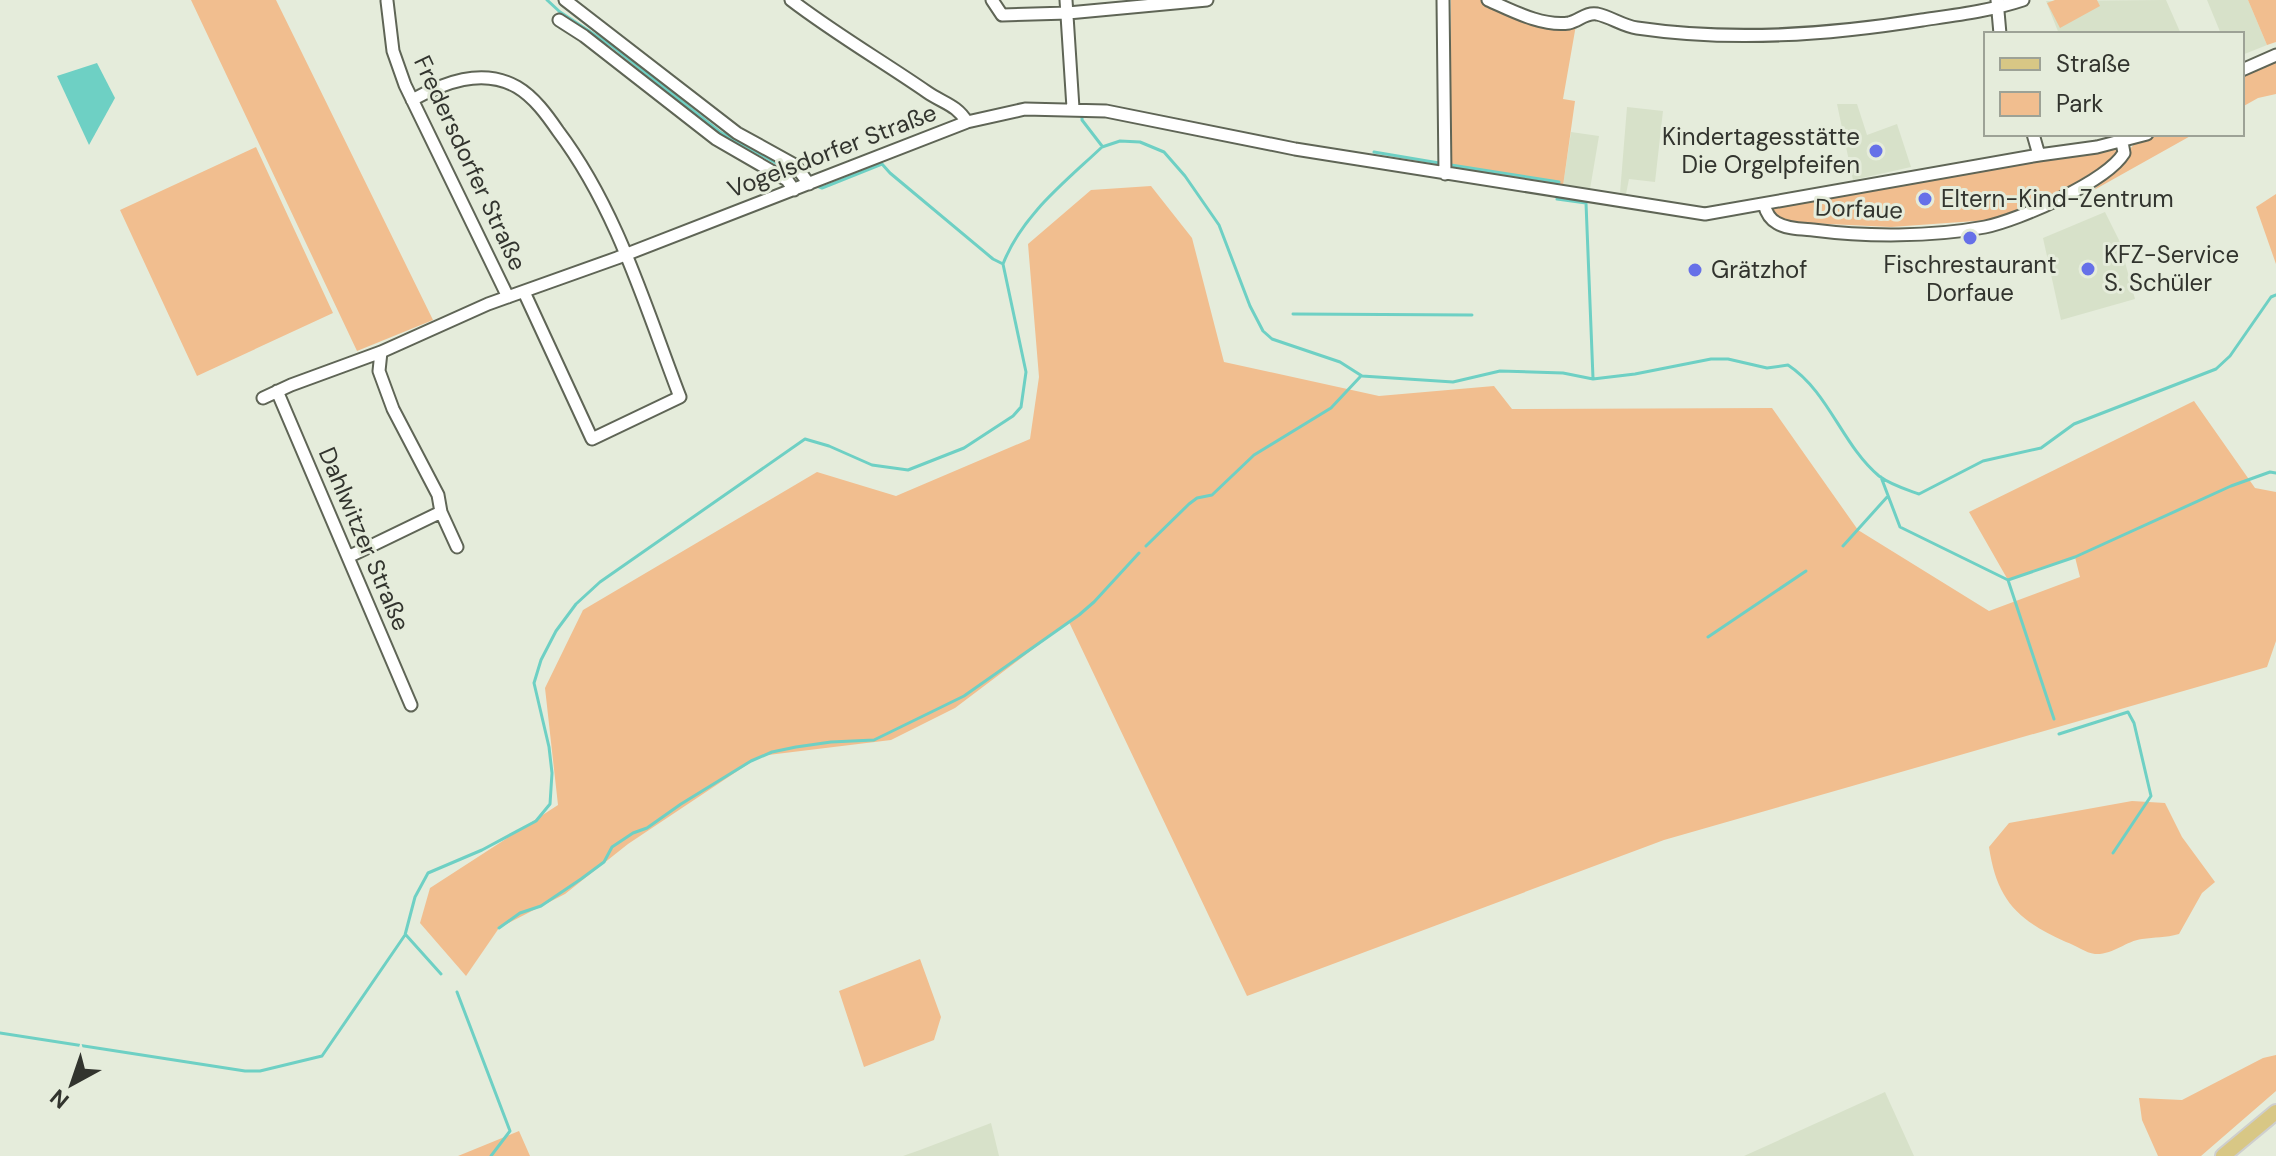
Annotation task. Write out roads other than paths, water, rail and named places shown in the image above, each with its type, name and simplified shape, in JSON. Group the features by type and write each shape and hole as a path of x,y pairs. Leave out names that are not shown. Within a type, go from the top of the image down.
{"main road":[{"path":"2223,1156 2276,1112"}],"street":[{"path":"565,0 737,133 795,165 809,184"},
{"path":"791,0 929,93 951,104 967,122"},
{"path":"992,0 1002,15 1068,13 1207,0"},
{"path":"1066,0 1073,108"},
{"path":"1443,0 1445,174"},
{"path":"1488,0 1529,17 1552,22 1570,23 1596,14 1634,28 1778,36 1891,25 2023,0"},
{"path":"1987,0 1997,4"},
{"name":"Fredersdorfer Straße","path":"387,1 393,51 412,100 508,297"},
{"path":"1997,4 2000,32"},
{"path":"559,20 716,139 787,180 794,190"},
{"path":"2244,69 2276,55"},
{"path":"412,100 440,85 464,78 498,80 517,87 540,107 577,156 599,196 625,254 680,397 592,439 524,292"},
{"name":"Vogelsdorfer Straße","path":"263,398 381,352 508,297 967,122 1025,109 1073,108 1127,114 1295,149 1445,174"},
{"path":"2034,136 2039,155"},
{"name":"Dorfaue","path":"1445,174 1705,214 2122,142 2141,136"},
{"name":"Dorfaue","path":"1764,204 1773,222 1785,227 1834,233 1890,234 1986,227 2057,201 2120,159 2124,153 2122,142"},
{"path":"381,352 379,371 393,409 438,495 441,512 457,547"},
{"name":"Dahlwitzer Straße","path":"277,391 411,705"},
{"path":"348,557 441,512"}],"water":[{"path":"97,63 115,98 89,145 57,76"}],"waterway":[{"path":"547,0 612,46 720,132 796,174"},
{"path":"1082,117 1102,146"},
{"path":"0,1033 245,1071 260,1071 322,1056 405,935 415,897 428,873 482,850 536,821 550,804 552,773 549,747 534,683 541,660 556,631 576,604 600,582 805,439 872,465 908,470 964,448 1013,416 1021,407 1026,372 1003,264 1021,230 1046,200 1102,147 1120,141 1140,142 1164,152 1185,176 1219,225 1250,306 1263,331 1272,339 1340,362 1362,376 1453,382 1500,371 1563,373 1593,379 1711,359 1728,359 1767,368 1788,365 1814,389 1855,449 1879,476 1919,494 1983,461 2041,448 2074,424 2216,369 2230,356 2271,297 2276,295"},
{"path":"1374,152 1439,163"},
{"path":"817,186 822,188 882,164 993,259 1003,264"},
{"path":"1451,165 1559,182"},
{"path":"1557,199 1586,203 1593,378"},
{"path":"1293,314 1472,315"},
{"path":"1146,546 1189,504 1197,498 1212,495 1254,455 1331,408 1360,377"},
{"path":"1881,477 1900,527 2008,580 2075,557 2231,486 2270,472 2276,473"},
{"path":"1843,546 1888,496"},
{"path":"499,928 520,913 541,906 581,879 604,862 612,847 633,833 647,828 751,761 796,747 874,740 964,696 1079,615 1139,553"},
{"path":"1708,637 1806,571"},
{"path":"2008,580 2054,719"},
{"path":"2059,734 2128,712 2134,723 2151,796 2113,853"},
{"path":"406,935 441,974"},
{"path":"457,992 510,1131 491,1156"}],"place":[{"name":"Kindertagesstätte Die Orgelpfeifen","path":"1876,151"},
{"name":"Eltern-Kind-Zentrum","path":"1925,199"},
{"name":"Fischrestaurant Dorfaue","path":"1970,238"},
{"name":"KFZ-Service S. Schüler","path":"2088,269"},
{"name":"Grätzhof","path":"1695,270"}]}
